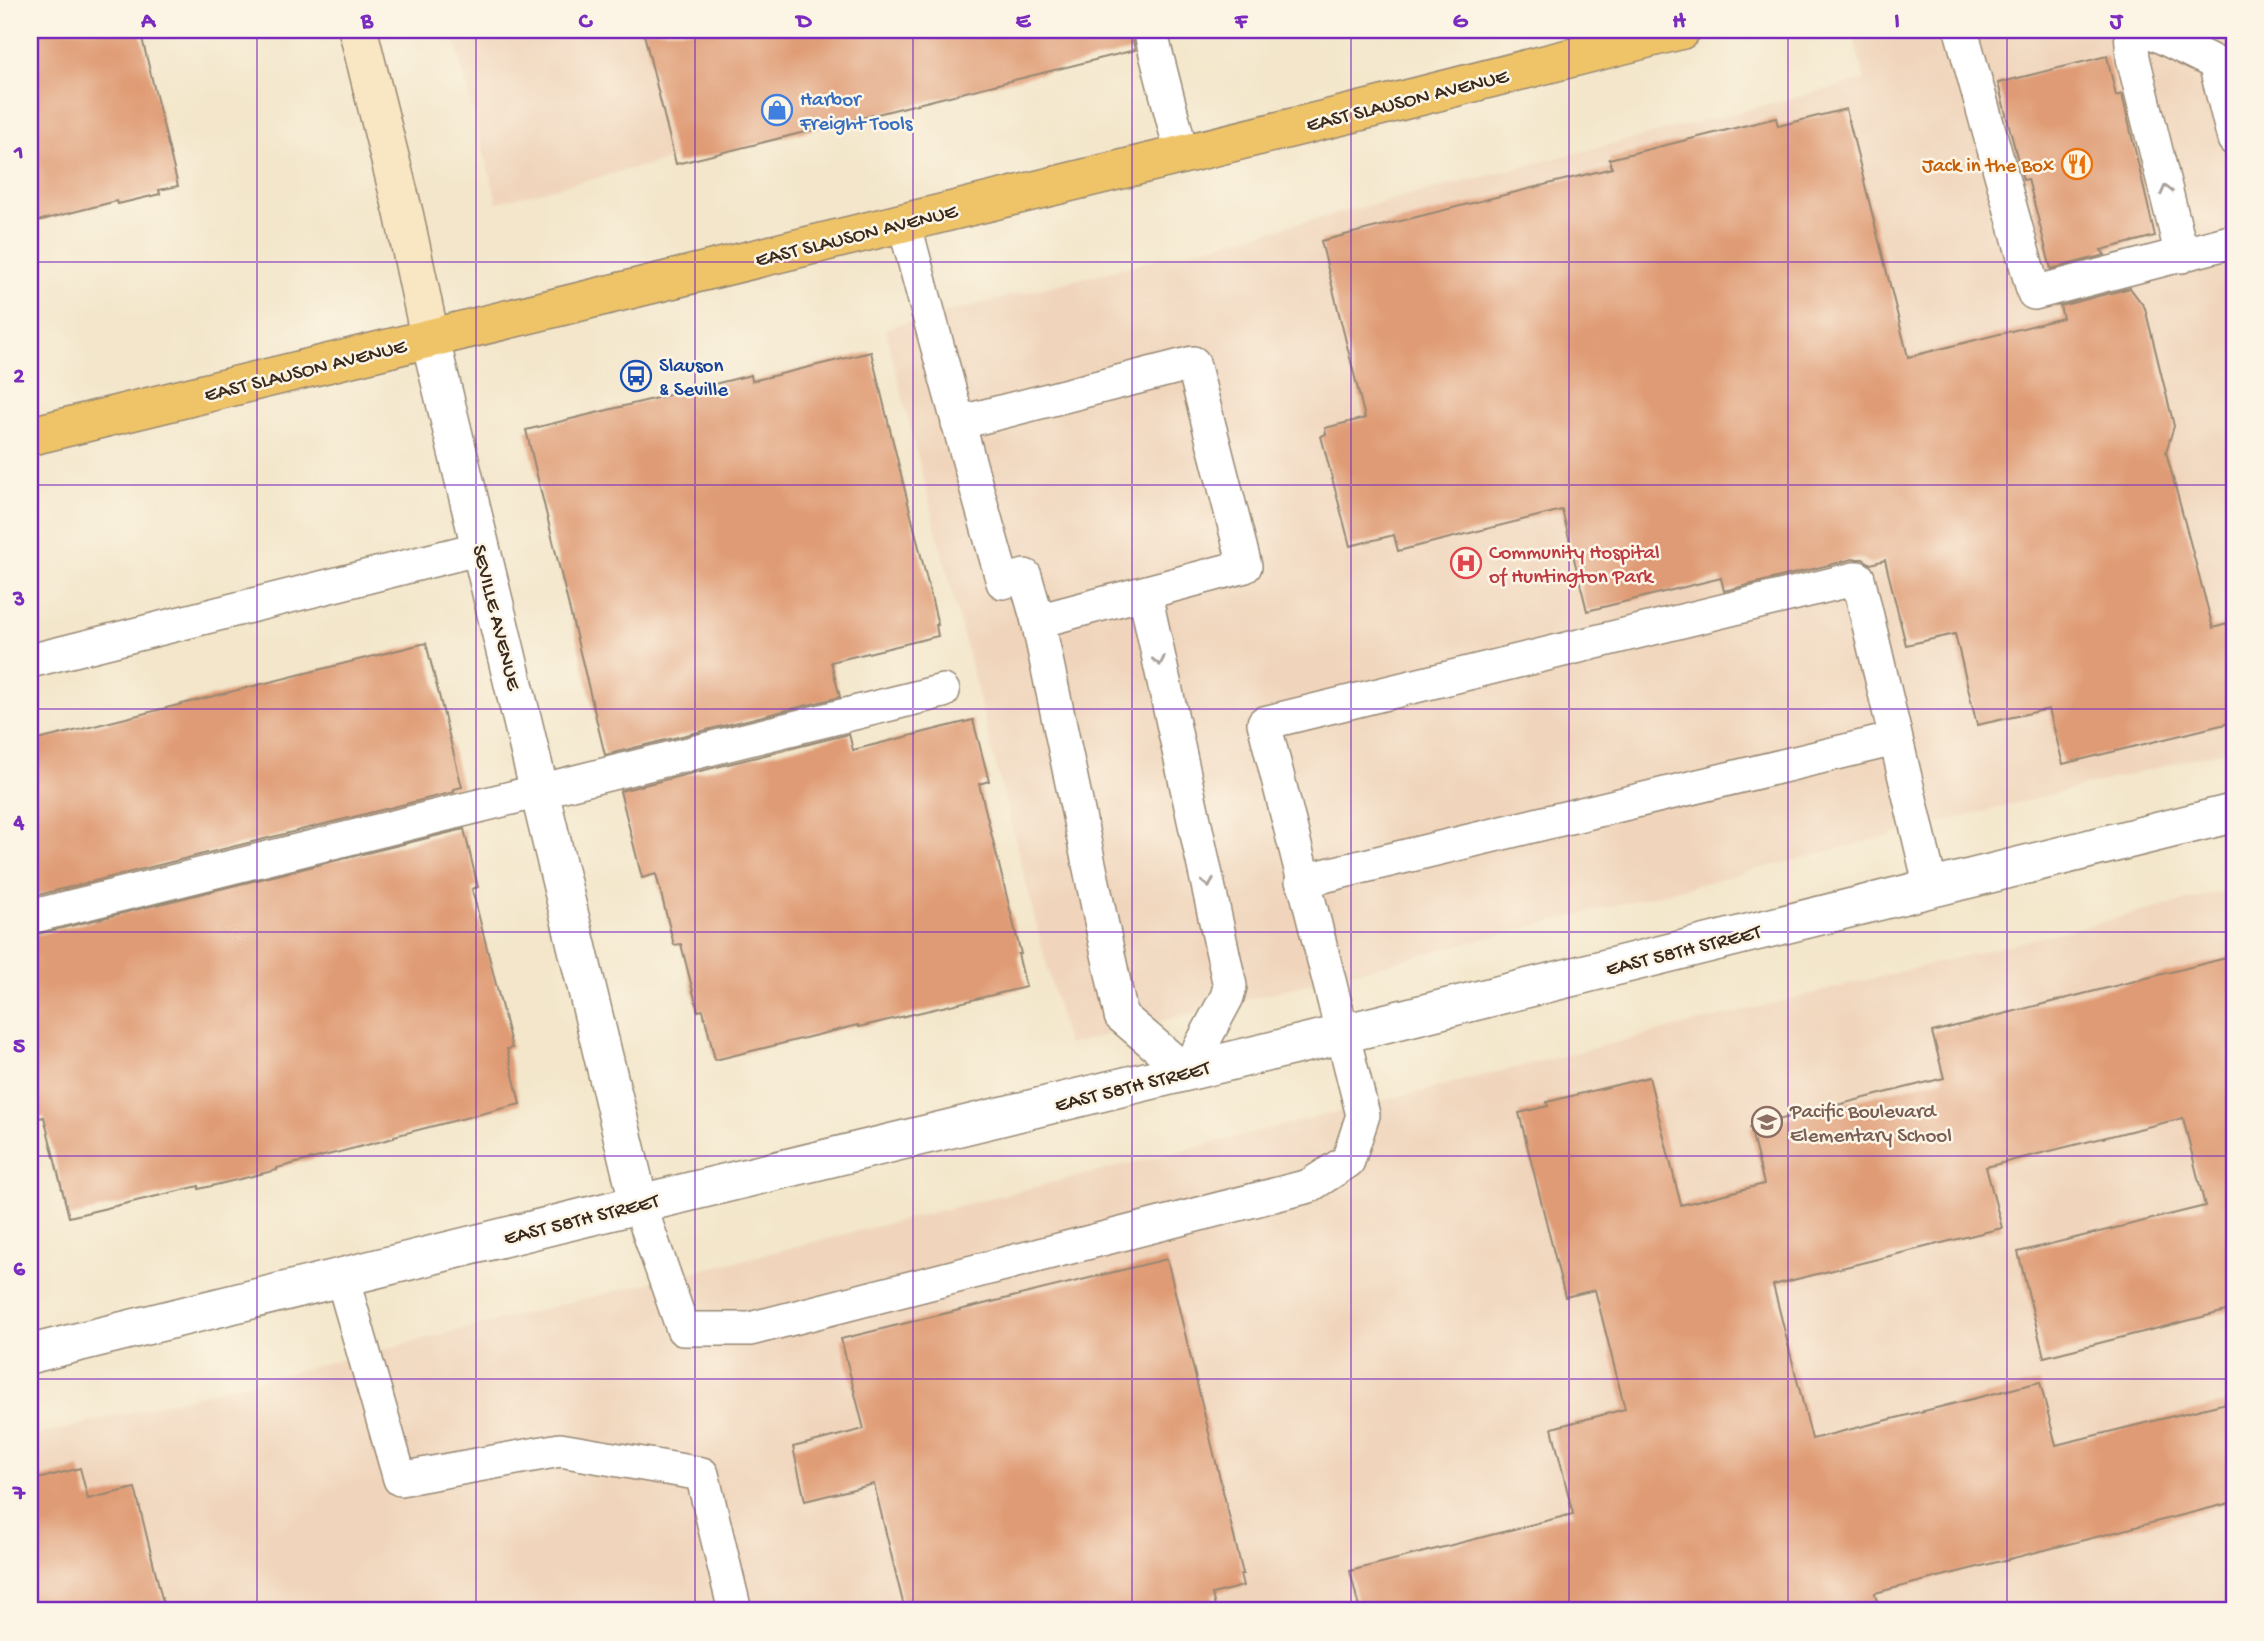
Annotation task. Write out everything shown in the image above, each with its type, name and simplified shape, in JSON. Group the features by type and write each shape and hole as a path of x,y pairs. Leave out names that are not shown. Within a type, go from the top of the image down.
{"main road":[{"name":"EAST SLAUSON AVENUE","path":"30,436 1182,155 1681,30"}],"street":[{"name":"SEVILLE AVENUE","path":"358,30 639,1203"},
{"name":"EAST 58TH STREET","path":"30,1354 2234,813"}],"lane":[{"path":"1150,30 1182,155"},
{"path":"1961,30 2034,293 2234,241"},
{"path":"2131,30 2133,58 2182,256"},
{"path":"2148,30 2215,63 2234,139"},
{"path":"904,222 1003,582 1025,576 1038,621 1121,1016 1187,1072 1227,997 1230,986 1145,594"},
{"path":"958,423 1193,363 1245,566 1038,621"},
{"path":"30,661 481,548"},
{"path":"639,1203 683,1329 750,1329 1309,1186 1349,1161 1363,1115 1264,723 1858,578 1931,888"},
{"path":"30,917 943,691"},
{"path":"1302,881 1895,738"},
{"path":"342,1277 400,1479 561,1450 702,1475 735,1611"}],"shaded area":[{"path":"452,30 1196,30 497,202"},
{"name":"Community Hospital of Huntington Park","path":"1852,30 2234,30 2234,748 1067,1045 885,328 1865,80"},
{"name":"Pacific Boulevard Elementary School","path":"2234,889 2234,1611 30,1611 30,1437"}],"building":[{"path":"30,30 140,30 178,186 159,190 160,194 118,204 117,201 30,223"},
{"name":"Harbor Freight Tools","path":"643,30 1131,30 1135,50 676,164"},
{"name":"Jack in the Box","path":"2107,56 2116,96 2122,94 2155,236 2101,250 2105,255 2051,269 2028,179 2023,180 1998,83"},
{"path":"1846,109 1908,357 2063,318 2060,306 2130,288 2145,308 2174,426 2166,452 2213,628 2234,622 2234,722 2063,764 2049,709 1977,725 1955,634 1906,645 1885,560 1871,564 1863,559 1853,559 1724,591 1721,578 1587,611 1562,510 1398,551 1394,535 1350,546 1321,436 1326,434 1325,428 1365,418 1321,241 1612,168 1609,159 1776,118 1778,126"},
{"path":"871,352 938,625 938,636 831,662 840,697 605,755 526,430 751,375 752,381"},
{"path":"426,643 462,787 454,789 454,792 30,897 30,742"},
{"path":"973,720 989,781 979,784 1021,954 1018,954 1026,987 715,1060 703,1010 698,1011 681,944 674,945 656,874 642,878 620,791 849,734 853,750"},
{"path":"464,829 478,887 472,889 512,1048 507,1049 520,1104 394,1136 277,1170 69,1217 44,1117 30,1120 30,936"},
{"path":"2234,956 2234,1309 2044,1357 2018,1252 2205,1206 2183,1118 1986,1167 2002,1228 1773,1285 1812,1439 2040,1382 2056,1445 2234,1401 2234,1502 1875,1593 1879,1611 1360,1611 1350,1571 1573,1514 1552,1428 1625,1409 1595,1290 1565,1297 1519,1113 1548,1106 1547,1102 1649,1077 1681,1205 1764,1184 1750,1127 1944,1078 1932,1032"},
{"path":"1167,1259 1243,1574 1240,1574 1243,1586 1212,1594 1216,1611 905,1611 874,1484 805,1501 793,1447 864,1429 841,1339"},
{"path":"80,1468 88,1499 135,1488 165,1611 30,1611 30,1481"}],"place":[{"name":"Harbor Freight Tools","path":"777,110"},
{"name":"Jack in the Box","path":"2077,164"},
{"name":"Slauson & Seville","path":"636,376"},
{"name":"Community Hospital of Huntington Park","path":"1466,563"},
{"name":"Pacific Boulevard Elementary School","path":"1767,1122"}]}
